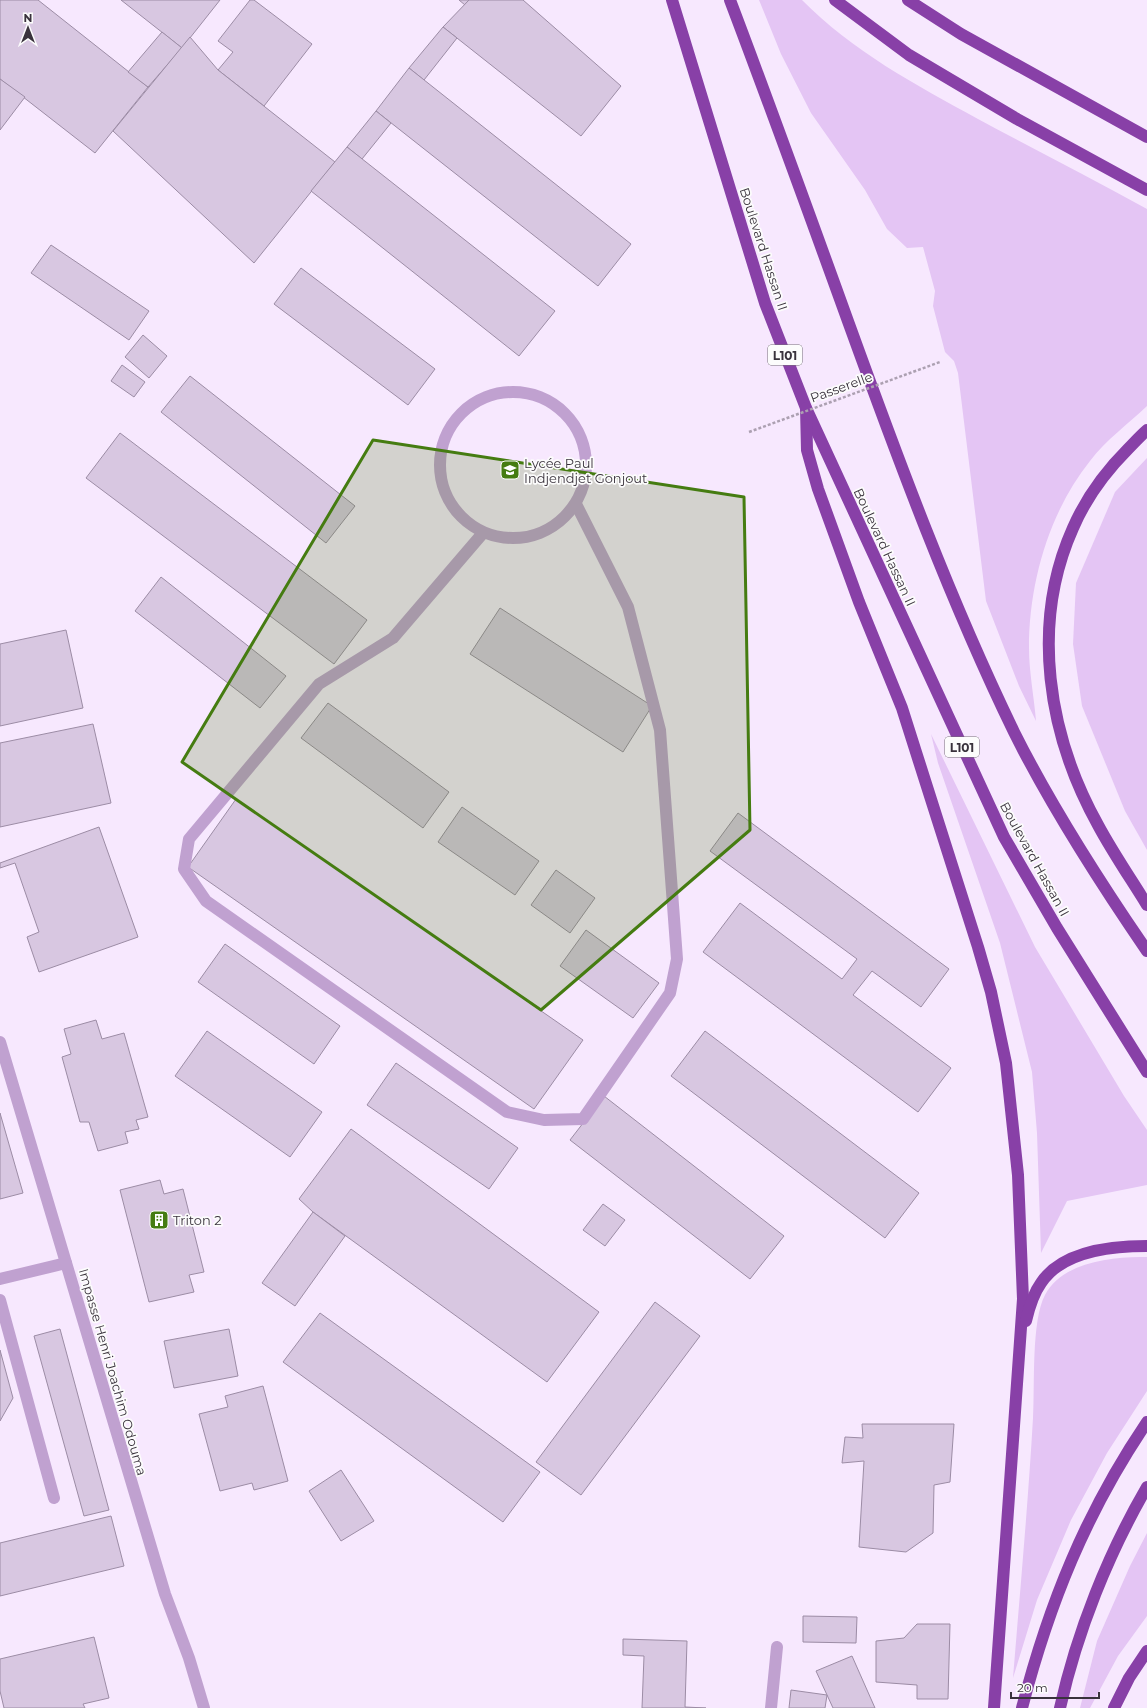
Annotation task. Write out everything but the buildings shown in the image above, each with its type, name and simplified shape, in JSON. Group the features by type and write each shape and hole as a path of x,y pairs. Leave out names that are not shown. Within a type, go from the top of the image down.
{"highway":[{"name":"Boulevard Hassan II","path":"672,0 765,303 806,408 1004,837 1057,928 1147,1072"},
{"path":"730,0 896,452 946,582 1014,732 1052,802 1108,894 1147,951"},
{"path":"835,0 909,54 1018,119 1147,190"},
{"path":"908,0 961,34 1147,137"},
{"path":"806,408 807,450 818,489 859,602 902,708 991,992 1006,1063 1017,1162 1023,1273 1020,1344 994,1708"},
{"path":"1147,430 1105,473 1088,497 1078,517 1058,568 1052,591 1047,645 1054,700 1060,729 1077,780 1098,825 1147,905"},
{"path":"1020,1344 1033,1299 1040,1284 1049,1274 1062,1264 1100,1250 1123,1246 1147,1246"},
{"path":"1022,1708 1036,1653 1064,1574 1099,1501 1147,1422"},
{"path":"1060,1708 1068,1673 1092,1601 1147,1487"},
{"path":"1114,1708 1129,1678 1147,1650"}],"street":[{"path":"522,392 542,398 560,409 574,424 583,443 587,464 584,485 576,504 562,520 545,532 525,538 503,538 483,533 465,522 451,507 442,488 439,467 441,446 449,427 463,411 487,397 500,393 522,392"},
{"path":"483,533 394,638 319,684 189,839 184,869 206,901 507,1112 544,1120 583,1119 670,993 676,959 660,730 628,607 576,504"},
{"name":"Impasse Henri Joachim Odouma","path":"0,1042 165,1594 189,1658 204,1708"},
{"path":"0,1279 66,1262"},
{"path":"0,1300 54,1498"},
{"path":"771,1708 777,1646"}],"path":[{"name":"Passerelle","path":"749,432 940,362"}],"highlighted area":[{"path":"373,440 744,497 750,830 541,1010 182,762"}],"shaded area":[{"path":"759,0 802,0 821,18 863,51 908,80 1147,209 1147,406 1117,432 1090,461 1063,503 1044,549 1037,574 1030,623 1029,657 1036,721 1019,686 986,601 958,373 954,361 945,352 933,306 935,291 923,247 907,248 887,229 865,190 811,113 781,54"},
{"path":"1147,458 1147,850 1125,811 1082,706 1073,644 1076,583 1115,492"},
{"path":"931,734 1035,947 1124,1096 1147,1130 1147,1185 1067,1201 1041,1253 1037,1133 1032,1072 1000,943 938,763"},
{"path":"1147,1257 1147,1391 1107,1453 1071,1520 1037,1600 1013,1678 1031,1451 1034,1355 1041,1306 1045,1295 1053,1284 1063,1275 1076,1268 1104,1260"},
{"path":"1147,1533 1147,1616 1118,1656 1090,1708 1080,1708 1097,1641 1130,1566"}],"place":[{"name":"Lycée Paul Indjendjet Gonjout","path":"510,470"},
{"name":"Triton 2","path":"159,1220"}]}
